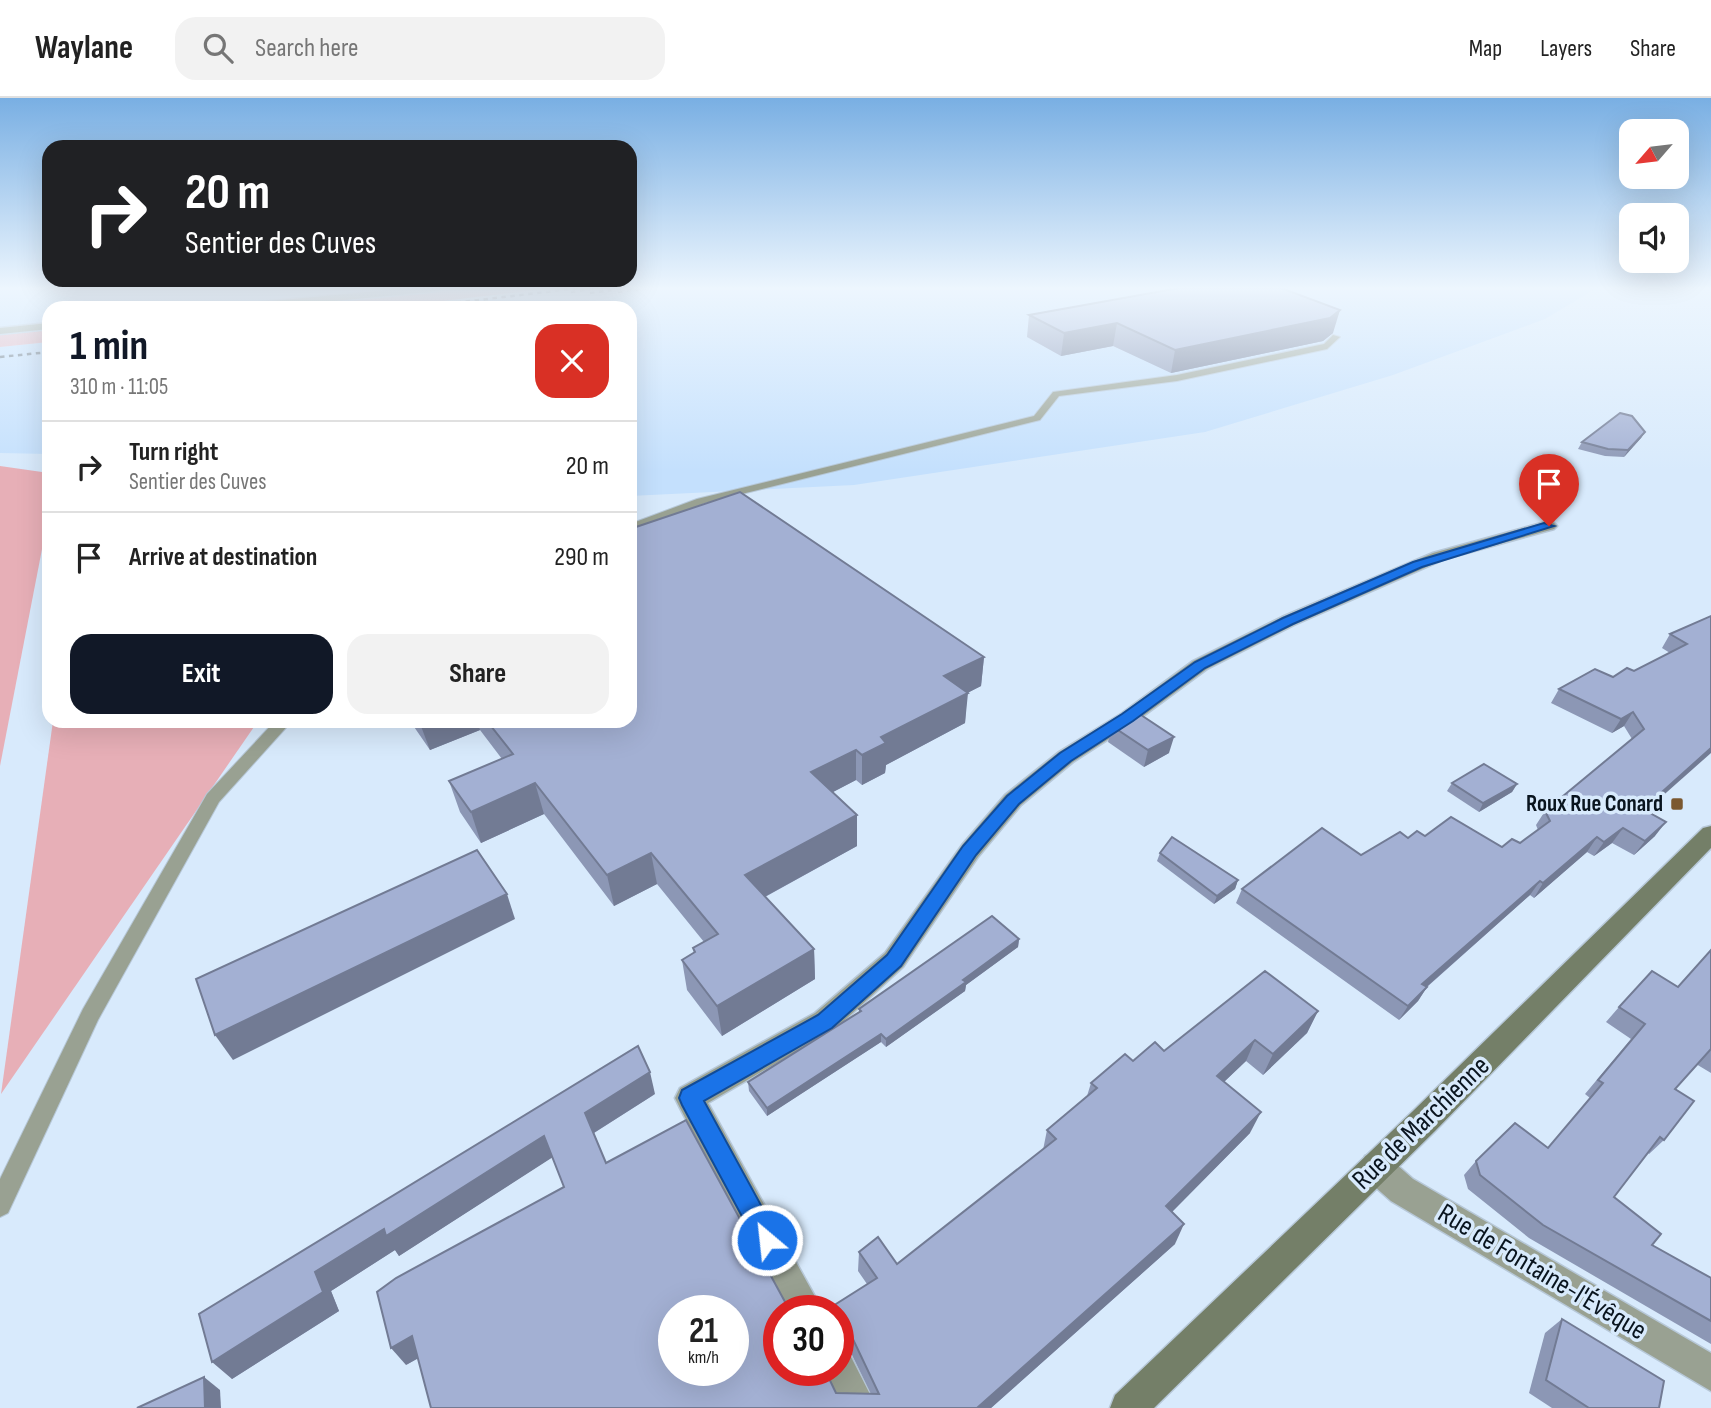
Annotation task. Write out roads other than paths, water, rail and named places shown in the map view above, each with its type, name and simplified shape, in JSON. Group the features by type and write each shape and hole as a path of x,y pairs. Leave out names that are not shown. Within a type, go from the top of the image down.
{"main road":[{"name":"Rue de Marchienne","path":"1128,1408 1376,1167 1711,834"}],"street":[{"path":"797,1295 690,1098 825,1021 894,960 970,851 1013,800 1066,757 1128,718 1200,665 1288,621 1413,566 1439,556 1549,526"},
{"name":"Rue de Fontaine-l'Évêque","path":"1376,1167 1402,1190 1711,1373"},
{"path":"847,1386 859,1408"}],"lane":[{"path":"637,525 701,502 1009,427 1037,418 1056,394 1177,378 1312,349"},
{"path":"0,1205 90,1015 213,798 278,728"}],"railway":[{"path":"0,357 42,353"}],"place":[{"name":"Roux Rue Conard","path":"1677,804"}]}
